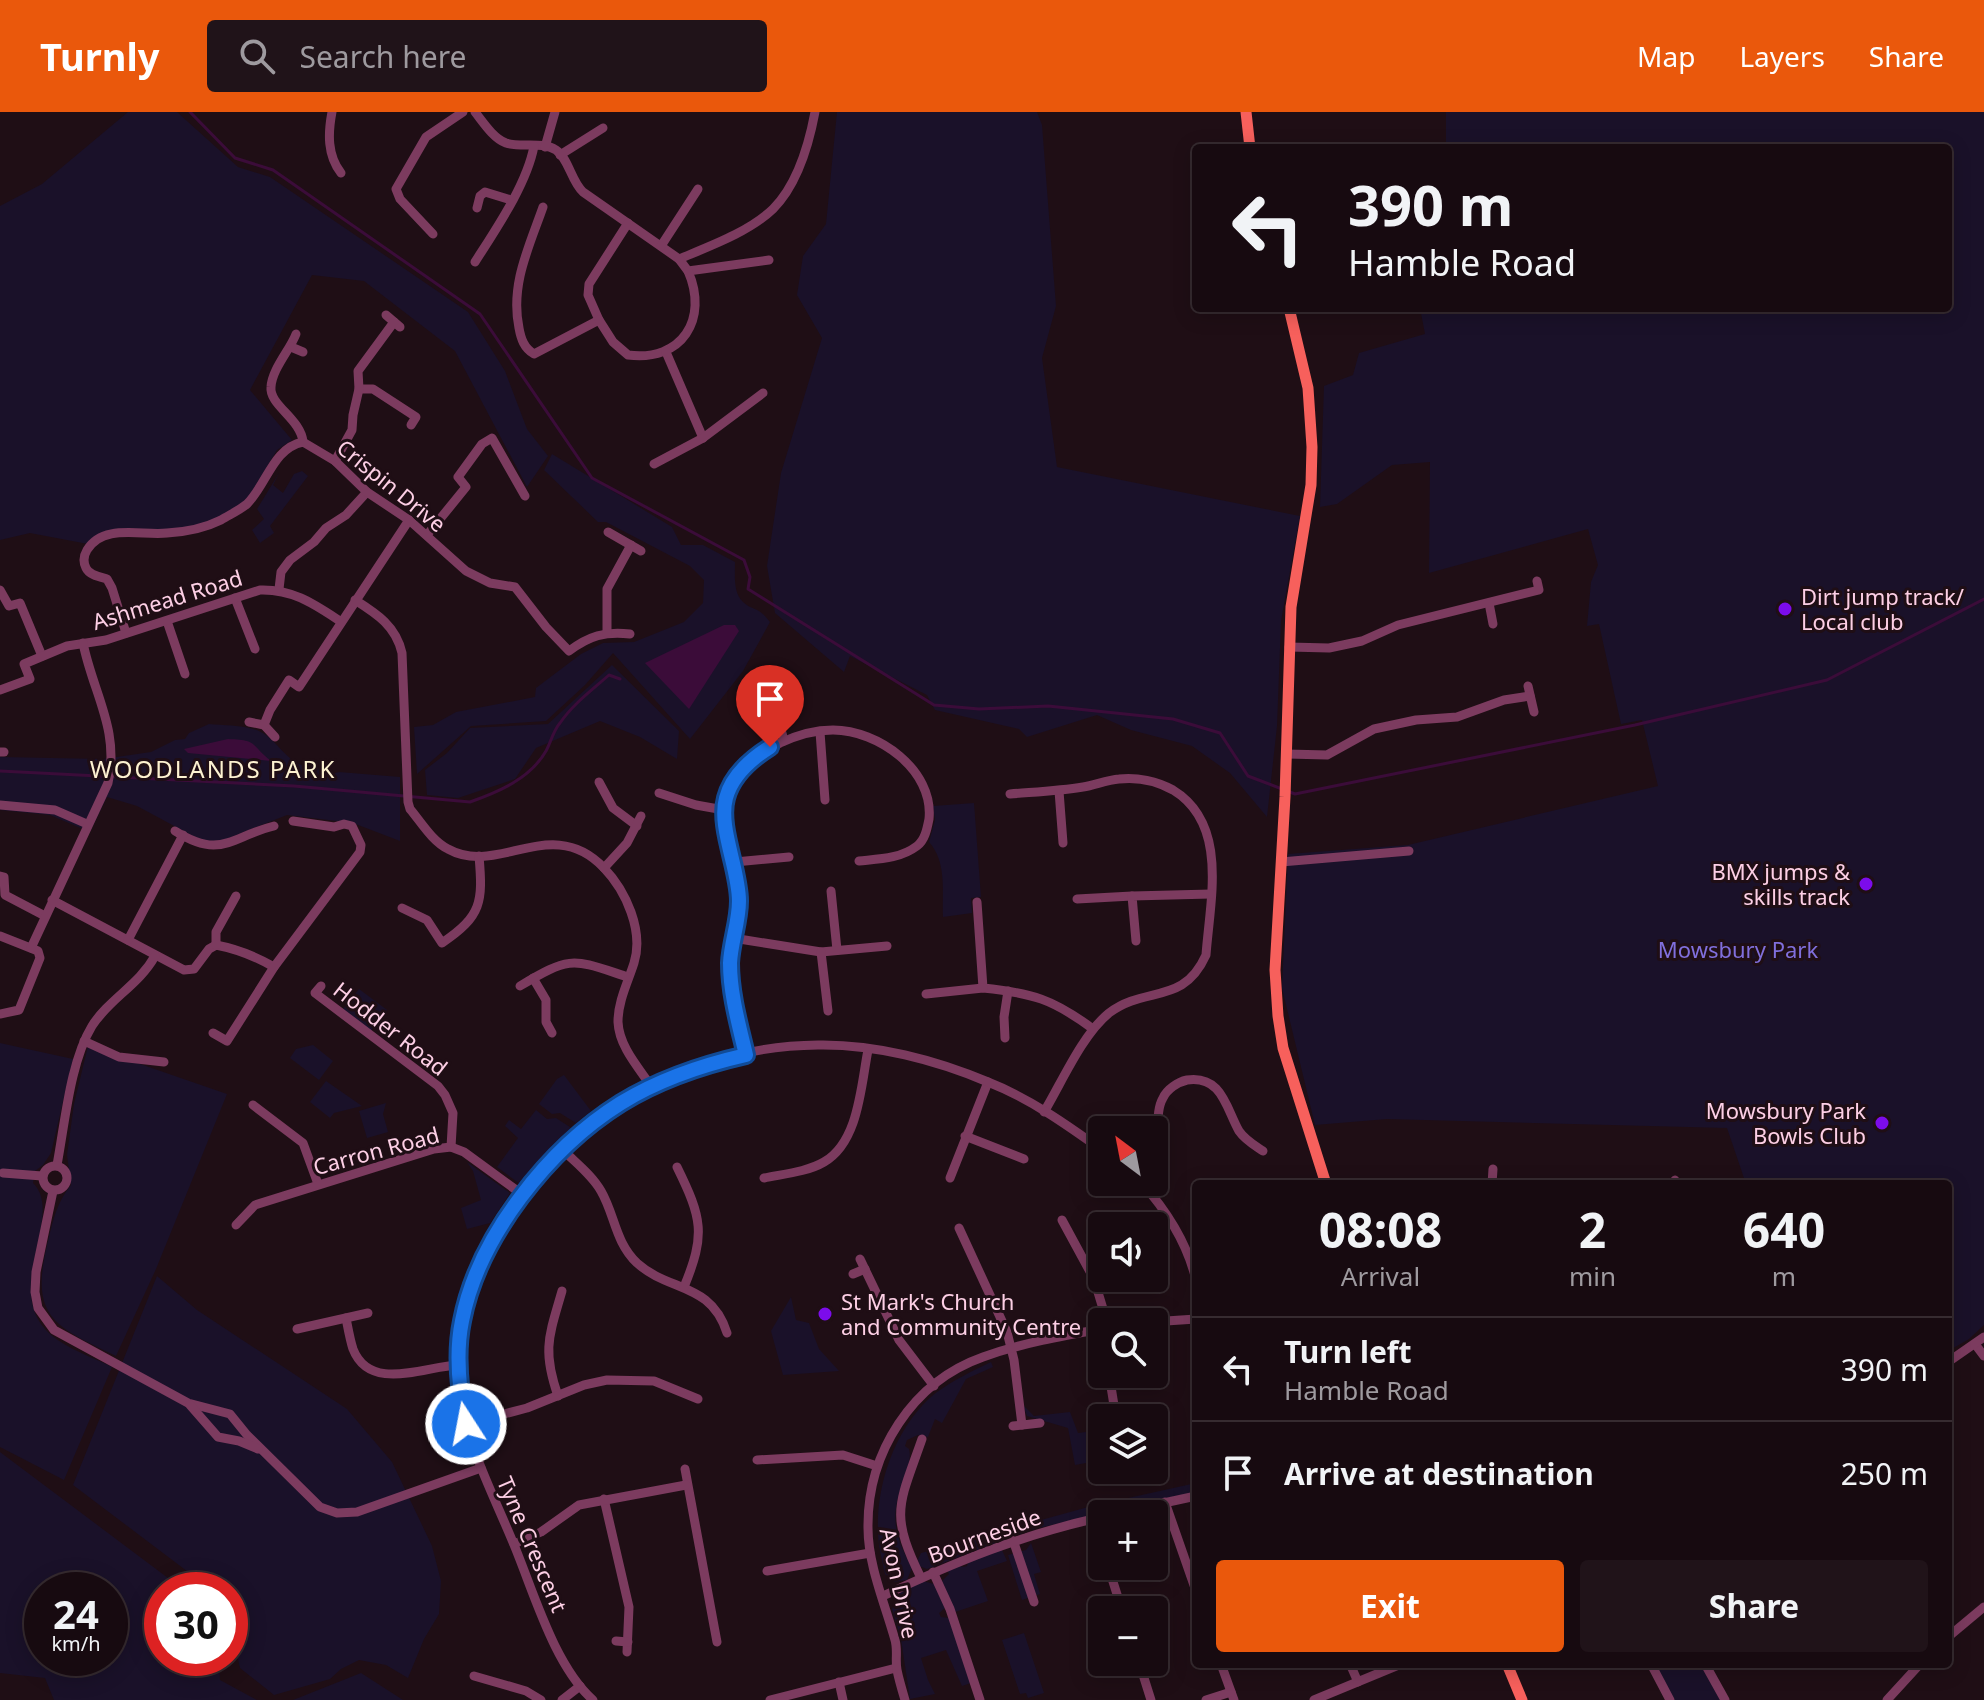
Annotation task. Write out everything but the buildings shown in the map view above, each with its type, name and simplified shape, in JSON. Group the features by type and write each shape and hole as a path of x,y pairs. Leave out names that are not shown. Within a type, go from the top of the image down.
{"main road":[{"path":"1246,112 1250,144"},
{"path":"1290,312 1308,388 1312,447 1311,485 1291,607 1286,783 1275,970 1278,1016 1290,1074 1325,1180"},
{"path":"1509,1668 1522,1700"}],"street":[{"path":"332,112 330,146 341,173"},
{"path":"433,234 400,199 396,189 431,130 463,112"},
{"path":"475,112 506,143 540,146 560,155 576,186 679,259 688,271 695,298 694,323 666,352 628,355 613,342 588,295 589,284 628,223"},
{"path":"475,262 501,222 555,112"},
{"path":"679,259 748,226 772,209 790,187 812,130 815,112"},
{"path":"560,155 603,128"},
{"path":"661,246 698,189"},
{"path":"477,208 483,192 511,200"},
{"path":"543,207 516,293 516,313 523,344 530,352 538,353 599,320"},
{"path":"688,271 769,260"},
{"path":"335,461 352,430 359,389 358,371 394,321"},
{"path":"296,334 271,387 273,398 298,425 303,442"},
{"path":"291,347 303,352"},
{"path":"666,352 703,438"},
{"path":"359,389 373,389 416,417 411,425"},
{"path":"654,464 703,438 763,393"},
{"path":"427,535 466,487 458,477 482,444 492,438 525,496"},
{"name":"Crispin Drive","path":"126,633 107,579 93,575 86,568 84,556 90,545 116,533 163,534 217,522 245,506 283,452 293,444 303,442 335,461 367,492 409,520 466,571 490,583 515,587 569,651 594,635 630,634"},
{"path":"340,621 279,589 281,572 290,560 346,515 367,492"},
{"path":"264,725 289,680 299,687 409,520"},
{"path":"608,532 641,551"},
{"path":"607,633 607,589 631,545"},
{"path":"1289,647 1329,648 1362,641 1398,625 1539,590 1537,581"},
{"name":"Ashmead Road","path":"31,948 110,775 113,753 110,733 83,643 106,640 260,590 279,589"},
{"path":"0,590 9,606 20,603 42,656"},
{"path":"235,598 255,649"},
{"path":"355,600 379,616 399,639 410,809 440,845 452,851 479,856 546,843 580,851 604,868 631,912 636,928 635,962 628,977 618,1023 626,1049 651,1086"},
{"path":"1489,603 1493,624"},
{"path":"167,621 185,674"},
{"path":"0,690 30,679 24,664 83,643"},
{"path":"1287,754 1327,755 1374,729 1416,720 1457,717 1529,691 1534,712"},
{"path":"778,712 784,741"},
{"path":"249,722 264,725 275,737"},
{"path":"746,1055 732,986 730,962 739,903 735,862 724,810 726,795 744,767 755,756 784,741 833,730 850,733 892,751 919,777 929,803 925,836 917,846 894,857 859,861"},
{"path":"820,732 825,800"},
{"path":"1010,794 1059,791 1118,779 1138,779 1169,788 1181,796 1201,820 1208,835 1212,865 1206,955 1200,970 1188,983 1176,989 1118,1007 1093,1029 1044,1112"},
{"path":"599,782 613,808 639,821 627,843 604,868"},
{"path":"1059,791 1063,843"},
{"path":"659,793 724,810"},
{"path":"0,805 55,810 87,824"},
{"path":"213,1033 227,1041 274,967 360,852 361,845 352,826 344,824 334,827 293,821"},
{"path":"128,940 179,833 202,844 218,846 274,826"},
{"path":"1281,862 1409,851"},
{"path":"402,908 427,920 442,943 451,937 472,920 478,907 479,856"},
{"path":"735,862 789,857"},
{"path":"0,876 4,877 5,895 45,916"},
{"path":"831,891 837,950"},
{"path":"1077,899 1211,894"},
{"path":"216,945 216,932 236,896"},
{"path":"1132,896 1136,941"},
{"path":"52,900 184,970 194,969 209,949 216,945"},
{"path":"977,902 983,988"},
{"path":"0,936 38,951 40,958 19,1010 0,1014"},
{"path":"733,938 821,952 887,946"},
{"path":"216,945 232,952 251,953 274,967"},
{"path":"821,952 828,1011"},
{"path":"57,1165 76,1066 84,1041 103,1011 138,980 155,956"},
{"path":"520,986 563,962 575,961 628,977"},
{"path":"533,978 546,1000 546,1022 552,1033"},
{"name":"Hodder Road","path":"321,986 315,993 429,1078 445,1095 453,1113 451,1147"},
{"path":"926,994 983,988 1028,993 1047,1000 1093,1029"},
{"path":"1005,1038 1008,991"},
{"path":"84,1041 119,1057 164,1062"},
{"name":"Tyne Crescent","path":"593,1700 580,1686 554,1640 481,1468 459,1391 461,1324 468,1293 483,1257 523,1195 563,1150 619,1104 682,1072 775,1049 819,1045 901,1054 988,1082 1044,1112 1088,1141"},
{"path":"764,1178 816,1166 828,1161 840,1147 851,1129 868,1050"},
{"path":"1160,1116 1162,1099 1171,1088 1183,1081 1198,1080 1219,1090 1245,1138 1263,1151"},
{"path":"950,1178 988,1082"},
{"path":"253,1105 303,1143 318,1184"},
{"path":"965,1136 1008,1158 1024,1159"},
{"name":"Carron Road","path":"236,1225 255,1205 434,1149 451,1147 464,1152 523,1195"},
{"path":"563,1150 602,1193 617,1236 639,1265 708,1300 713,1315 727,1333"},
{"path":"57,1165 65,1170 68,1180 62,1189 53,1191 45,1186 42,1176 48,1167 57,1165"},
{"path":"677,1167 699,1223 699,1247 684,1287"},
{"path":"1492,1180 1493,1169"},
{"path":"3,1173 42,1176"},
{"path":"53,1191 36,1272 35,1292 44,1319 54,1330 71,1340 188,1403 230,1414 320,1507 337,1513 357,1512 481,1468"},
{"path":"1154,1196 1178,1231 1192,1269"},
{"path":"1062,1220 1094,1279 1103,1308"},
{"path":"959,1228 996,1305 1011,1348 1017,1426 1040,1423"},
{"path":"853,1274 862,1264 899,1340 934,1386"},
{"path":"558,1396 547,1356 547,1342 562,1291"},
{"path":"302,1325 368,1313"},
{"path":"346,1318 354,1351 369,1367 388,1375 458,1365"},
{"path":"1168,1321 1192,1319"},
{"name":"Avon Drive","path":"905,1700 896,1668 896,1645 870,1553 867,1528 870,1494 888,1440 905,1413 956,1370 1011,1348 1088,1333"},
{"path":"1952,1359 1980,1340 1984,1356"},
{"path":"466,1424 527,1408 584,1385 607,1380 654,1381 677,1395 698,1399"},
{"path":"188,1403 218,1437 239,1441 265,1452"},
{"name":"Avon Drive","path":"921,1578 903,1541 899,1521 900,1505 922,1439"},
{"path":"757,1460 843,1455 877,1466"},
{"path":"685,1469 686,1485 720,1626 717,1642"},
{"path":"514,1544 541,1532 579,1505 686,1485"},
{"path":"1168,1501 1192,1497"},
{"path":"604,1499 629,1607 627,1647 616,1641"},
{"path":"1168,1511 1192,1580"},
{"name":"Bourneside","path":"883,1596 1013,1540 1088,1520"},
{"path":"1013,1540 1034,1602"},
{"path":"767,1571 870,1553"},
{"path":"933,1572 950,1609 980,1700"},
{"path":"1952,1634 1982,1612"},
{"path":"770,1700 896,1668"},
{"path":"1206,1700 1232,1696 1222,1668"},
{"path":"1352,1668 1358,1682"},
{"path":"1314,1700 1340,1695 1358,1682 1391,1668"},
{"path":"1653,1668 1670,1700"},
{"path":"1707,1668 1725,1700"},
{"path":"1887,1700 1916,1668"},
{"path":"474,1676 526,1691 541,1700"},
{"path":"1143,1676 1151,1700"},
{"path":"839,1682 843,1700"},
{"path":"562,1700 580,1686"}],"green space":[{"path":"128,112 177,112 238,167 270,177 468,312 505,371 527,429 548,456 527,487 455,351 364,281 312,275 250,390 292,440 277,450 244,505 186,529 125,529 88,544 30,533 0,540 0,206 42,184"},
{"path":"837,112 1037,112 1042,125 1056,306 1042,358 1057,467 1300,516 1281,621 1277,726 1267,817 1230,773 1192,746 1131,730 1097,715 1027,737 1019,729 935,710 927,695 850,656 844,672 775,613 767,566 781,473 822,338 797,295 803,256 826,224"},
{"name":"Mowsbury Park","path":"1446,112 1984,112 1984,1325 1952,1349 1952,1180 1745,1180 1727,1128 1387,1119 1315,1125 1282,988 1288,854 1408,845 1658,786 1642,720 1621,724 1599,624 1587,626 1591,582 1598,565 1588,529 1429,573 1430,462 1392,465 1337,504 1320,507 1324,386 1353,375 1359,353 1425,334 1421,312 1952,312 1952,144 1446,144"},
{"path":"552,454 672,527 681,545 703,545 735,562 735,584 740,598 770,622 743,671 690,739 613,653 585,685 546,721 471,726 417,774 414,727 433,725 456,712 535,697 536,688 581,654 603,643 634,642 684,622 703,603 704,580 690,566 606,522 598,522 544,470"},
{"path":"302,471 308,476 270,526 274,533 260,543 252,530 264,519 257,509 279,473 273,485 283,493 294,474"},
{"path":"612,665 679,731 677,759 640,737 600,721 536,748 515,779 458,798 427,795 425,770 447,753 470,728 548,724"},
{"path":"209,724 260,731 294,761 328,775 339,772 400,777 400,841 353,823 287,815 224,840 204,842 137,806 107,797 90,832 50,815 0,810 0,757 103,759 151,752 175,740 185,739 189,733"},
{"path":"974,803 981,897 971,898 972,913 943,917 941,868 929,842 935,820 933,806"},
{"path":"359,989 387,1010 371,1031 343,1009"},
{"path":"0,1043 73,1059 51,1153 35,1171 33,1183 41,1197 43,1214 31,1298 37,1317 51,1335 72,1349 112,1367 64,1480 0,1447"},
{"path":"313,1045 333,1061 319,1080 290,1058 296,1049"},
{"path":"88,1046 227,1094 156,1269 116,1356 76,1336 51,1316 42,1287 43,1267 54,1219 71,1185 67,1155 74,1104"},
{"path":"564,1075 591,1111 576,1123 560,1113 552,1114 539,1104 557,1079"},
{"path":"326,1081 362,1106 334,1113 330,1118 310,1102"},
{"path":"386,1103 383,1114 388,1132 367,1138 359,1111"},
{"path":"536,1110 547,1119 556,1118 576,1131 527,1181 520,1184 497,1167 518,1138 505,1126 509,1120 521,1129"},
{"path":"467,1162 510,1193 490,1223 467,1229 461,1208 481,1200 473,1171"},
{"path":"157,1276 197,1310 347,1409 392,1462 432,1546 441,1581 439,1614 424,1639 408,1678 386,1665 359,1660 330,1679 274,1695 248,1674 248,1572 188,1572 73,1485"},
{"path":"791,1297 796,1320 809,1323 819,1349 839,1371 783,1375 771,1331"},
{"path":"991,1362 993,1367 966,1379 942,1423 935,1419 928,1437 918,1435 907,1440 905,1446 909,1449 909,1461 895,1516 901,1545 912,1568 907,1580 894,1582 885,1574 878,1531 881,1493 892,1455 900,1437 923,1405 937,1392"},
{"path":"1023,1405 1034,1416 1070,1412 1078,1433 1088,1432 1088,1463 1075,1465 1068,1428 1027,1416"},
{"path":"0,1452 160,1572 144,1572 144,1676 220,1676 220,1680 257,1700 54,1700 45,1678 27,1676 128,1676 128,1572 24,1572 24,1676 0,1673"},
{"path":"1192,1484 1192,1493 1161,1500 1119,1500"},
{"path":"1088,1507 1088,1517 1030,1530 927,1569 919,1566 921,1553"},
{"path":"1031,1543 1041,1572 1034,1574 1040,1594 1022,1600 1008,1555 1026,1550"},
{"path":"1001,1548 1007,1561 977,1571 988,1601 955,1612 942,1581 949,1574 947,1570 958,1565 967,1566 969,1560"},
{"path":"923,1581 934,1584 945,1608 939,1613 941,1617 949,1618 971,1683 962,1686 946,1650 921,1658 935,1694 910,1699 901,1639 892,1609 900,1593"},
{"path":"1024,1633 1044,1693 1028,1698 1026,1693 1020,1694 1002,1640"},
{"path":"1657,1668 1703,1668 1720,1700 1674,1700"},
{"path":"361,1673 403,1700 293,1700"}],"shaded area":[{"path":"724,625 735,625 739,631 689,709 645,663"},
{"path":"228,739 253,744 271,761 188,753 184,749"}],"waterway":[{"path":"190,112 235,158 273,170 480,314 592,478 744,560 750,577 748,589 934,705 979,709 1048,706 1173,719 1220,733 1248,776 1295,794 1635,725 1827,680 1984,599"},
{"path":"0,771 294,786 470,802 522,777 539,761 558,726 577,703 609,675 620,679"}],"place":[{"name":"Dirt jump track/ Local club","path":"1785,609"},
{"name":"BMX jumps & skills track","path":"1866,884"},
{"name":"Mowsbury Park Bowls Club","path":"1882,1123"},
{"name":"St Mark's Church and Community Centre","path":"825,1314"}],"district":[{"name":"WOODLANDS PARK","path":"213,768"}],"route":[{"path":"466,1424 459,1391 458,1365 461,1324 468,1293 483,1257 523,1195 563,1150 619,1104 682,1072 746,1055 732,986 730,962 739,903 735,862 724,810 726,795 734,780 755,756 770,747"}]}
